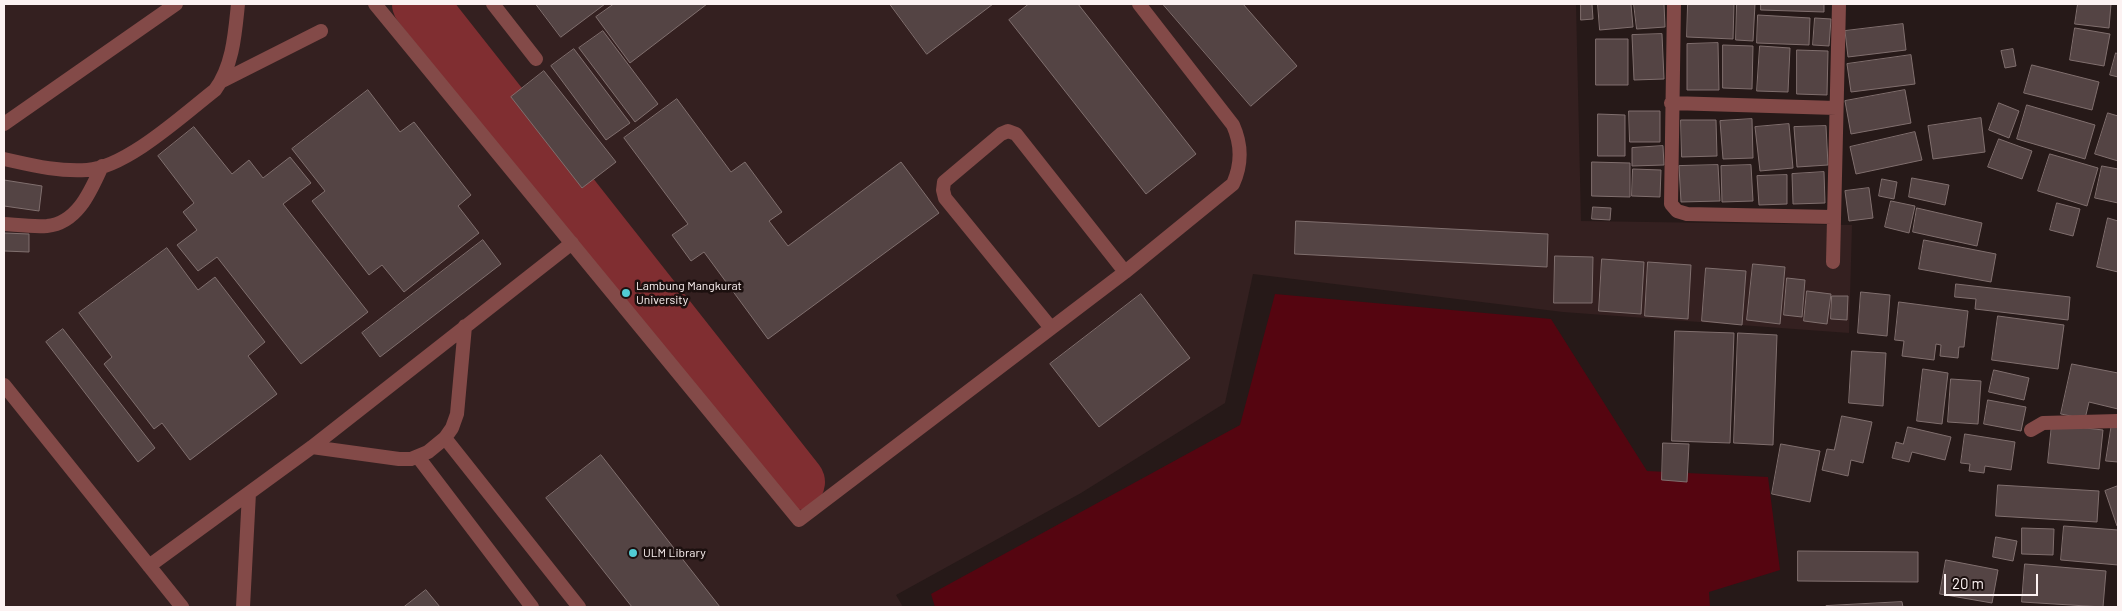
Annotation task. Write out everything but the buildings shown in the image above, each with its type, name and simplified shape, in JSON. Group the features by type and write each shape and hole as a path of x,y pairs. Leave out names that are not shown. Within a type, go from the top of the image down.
{"street":[{"path":"4,124 176,4"},
{"path":"4,159 60,170 88,170 102,166 140,148 215,90 222,81 234,36 238,4"},
{"path":"375,4 799,520 1125,272 1234,184 1240,165 1241,152 1239,137 1233,125 1139,4"},
{"path":"493,4 536,59"},
{"path":"1674,4 1671,103 1671,204 1677,210 1687,214 1832,217"},
{"path":"1832,262 1839,4"},
{"path":"222,81 321,31"},
{"path":"1671,103 1836,108"},
{"path":"1051,328 945,198 944,182 1001,134 1008,131 1016,134 1125,272"},
{"path":"4,224 48,226 66,218 86,201 102,166"},
{"path":"149,566 312,447 572,243"},
{"path":"312,447 399,459 418,456 445,438 457,414 465,326"},
{"path":"4,385 182,607"},
{"path":"2031,430 2042,423 2118,421"},
{"path":"445,438 579,607"},
{"path":"418,456 532,607"},
{"path":"243,607 249,494"}],"shaded area":[{"name":"Lambung Mangkurat University","path":"4,4 1576,4 1581,221 1852,225 1849,333 1563,312 1253,274 1225,403 1081,493 896,595 903,607 4,607"},
{"path":"1275,294 1551,319 1647,471 1768,477 1780,570 1709,592 1710,607 935,607 931,594 1240,425"}],"waterway":[{"path":"420,4 797,482"}],"place":[{"name":"Lambung Mangkurat University","path":"626,293"},
{"name":"ULM Library","path":"633,553"}]}
